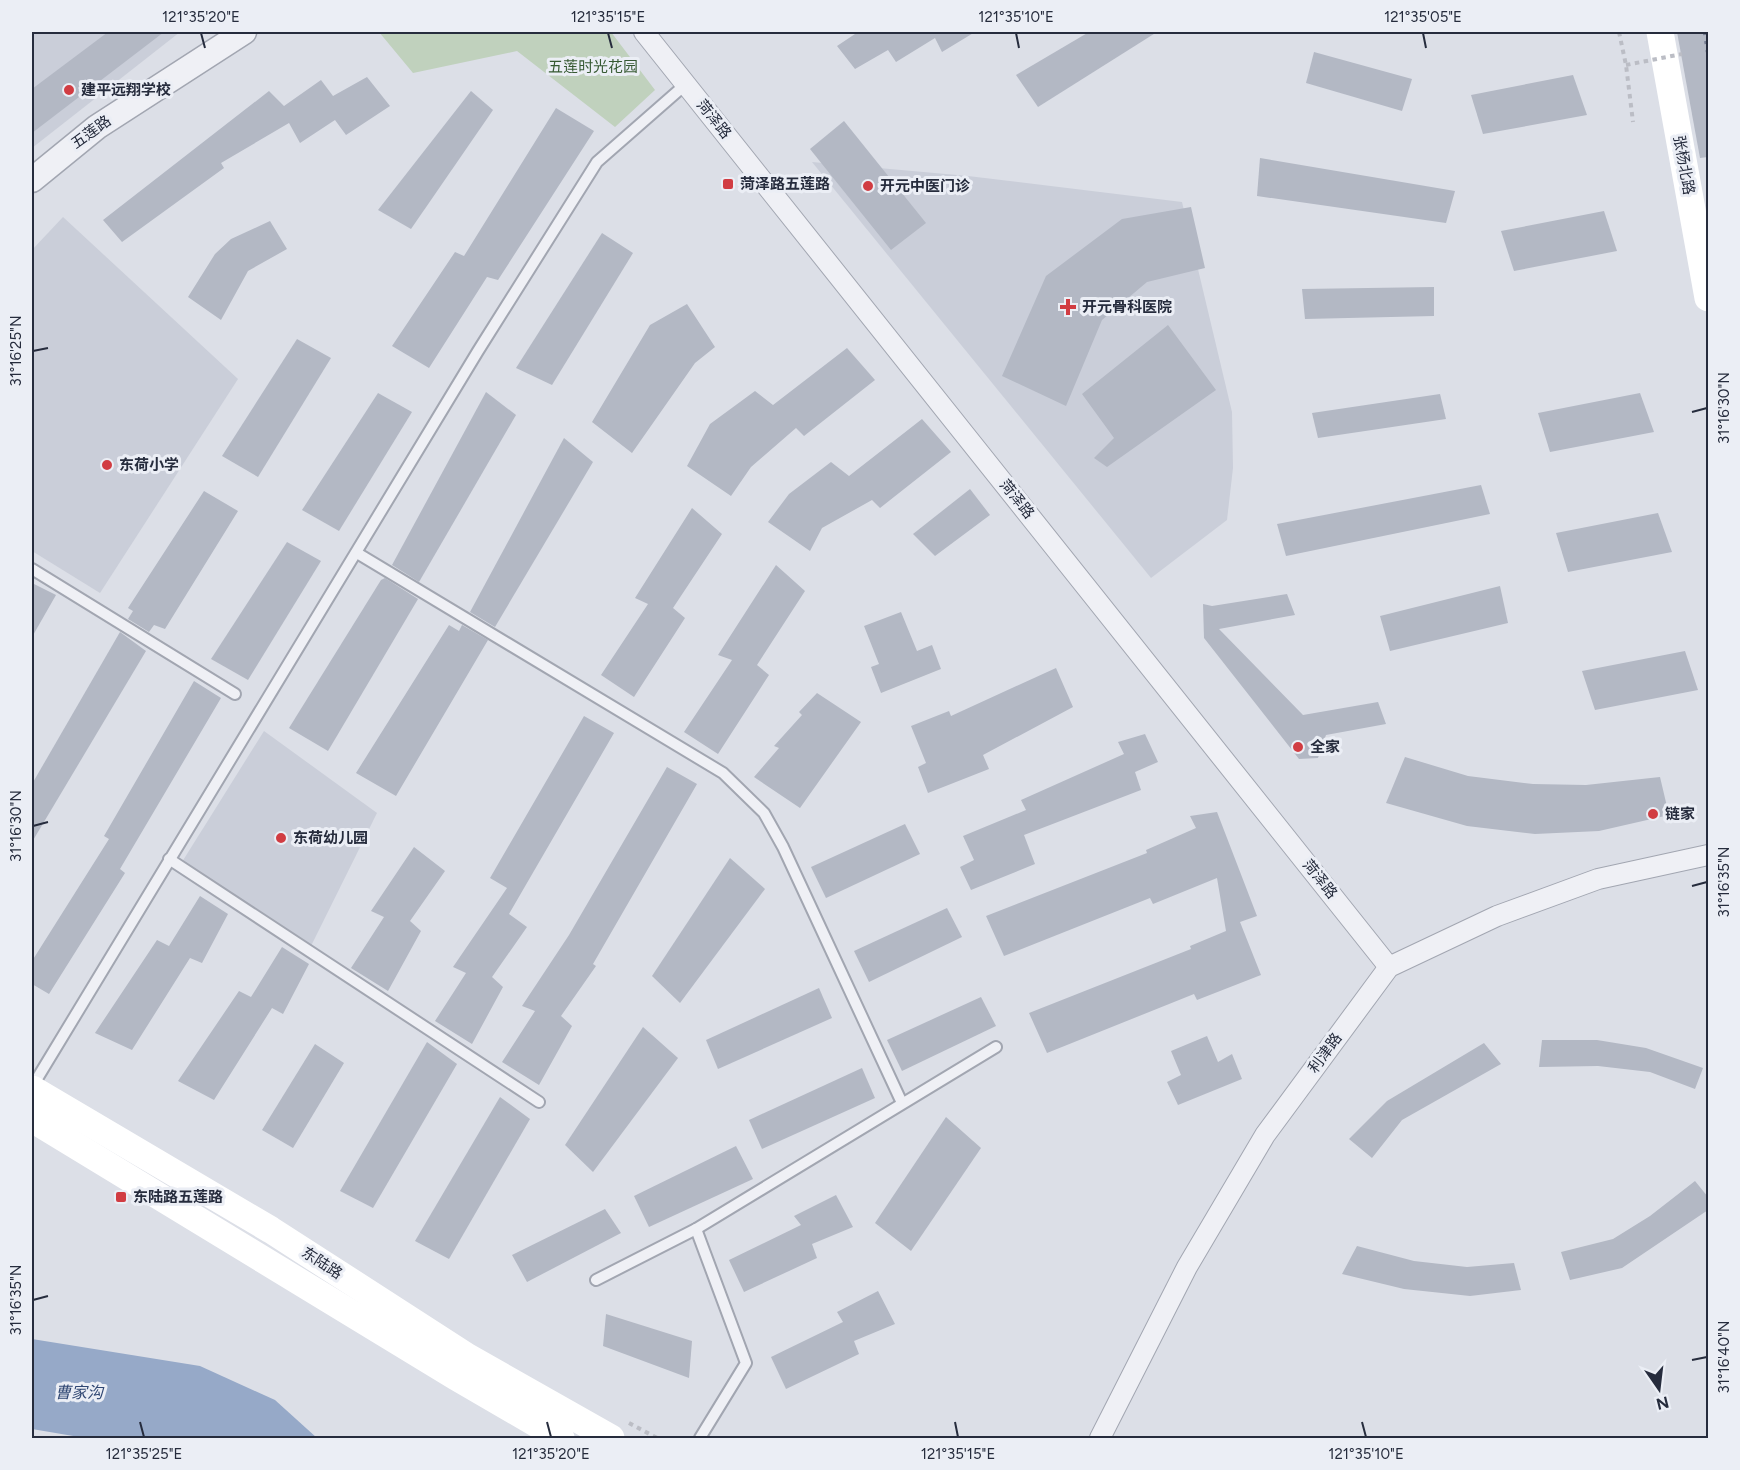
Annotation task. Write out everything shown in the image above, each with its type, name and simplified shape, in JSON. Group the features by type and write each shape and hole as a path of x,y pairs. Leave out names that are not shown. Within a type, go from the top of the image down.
{"main road":[{"name":"张杨北路","path":"1660,32 1708,298"},
{"name":"东陆路","path":"32,1088 271,1230 468,1357 611,1438"},
{"name":"东陆路","path":"32,1119 456,1377 561,1438"}],"street":[{"name":"五莲路","path":"32,180 97,127 244,32"},
{"name":"菏泽路","path":"644,32 1389,966"},
{"name":"利津路","path":"1100,1438 1187,1267 1265,1135 1389,966 1497,916 1598,879 1708,855"}],"lane":[{"path":"32,1088 478,351 597,162 687,84"},
{"path":"357,553 723,773 764,813 783,847 902,1103"},
{"path":"32,569 235,694"},
{"path":"170,859 539,1102"},
{"path":"596,1280 696,1229 996,1047"},
{"path":"696,1229 746,1363 700,1438"}],"path":[{"path":"1619,32 1626,65 1633,122"},
{"path":"1626,65 1682,54"}],"shaded area":[{"name":"建平远翔学校","path":"32,32 180,32 32,148"},
{"name":"开元骨科医院","path":"812,162 968,176 1182,202 1232,412 1233,468 1227,520 1151,578"},
{"name":"东荷小学","path":"63,217 238,379 100,593 32,551 32,250"},
{"name":"东荷幼儿园","path":"264,731 377,813 311,946 182,862"}],"green space":[{"name":"五莲时光花园","path":"379,32 611,32 655,90 615,127 517,51 413,73"}],"water":[{"name":"曹家沟","path":"32,1339 200,1366 275,1400 317,1438 85,1438 32,1429"}],"building":[{"path":"108,32 164,32 32,133 32,89"},
{"path":"858,32 975,32 942,52 935,38 896,62 888,50 855,69 837,46"},
{"path":"1089,32 1157,32 1038,107 1016,75"},
{"path":"1677,32 1708,32 1708,157 1700,158"},
{"path":"1314,52 1412,79 1402,111 1306,83"},
{"path":"1573,75 1587,115 1483,134 1471,95"},
{"path":"367,77 390,106 346,135 335,120 300,143 289,123 221,163 224,168 122,242 103,220 269,91 284,106 321,80 333,96"},
{"path":"471,91 493,110 411,229 378,210"},
{"path":"556,108 594,131 498,280 487,277 429,368 392,346 455,252 464,256"},
{"name":"开元中医门诊","path":"844,121 926,223 891,250 810,149"},
{"path":"1260,158 1455,191 1446,223 1257,196"},
{"path":"1191,207 1205,268 1147,282 1102,320 1066,406 1002,376 1046,276 1122,219"},
{"path":"1604,211 1617,251 1514,271 1501,231"},
{"path":"270,221 287,249 248,271 221,320 188,297 215,254 231,239"},
{"path":"602,233 633,253 552,385 516,368"},
{"path":"1434,287 1434,316 1305,319 1302,289"},
{"path":"687,304 715,347 695,363 632,453 592,422 650,325"},
{"path":"1168,325 1216,390 1107,467 1094,458 1114,438 1082,394"},
{"path":"297,339 331,358 258,477 222,456"},
{"path":"847,348 875,380 804,436 796,428 751,467 731,496 687,466 710,424 755,391 773,405"},
{"path":"486,392 516,415 419,582 392,565"},
{"path":"378,393 412,412 339,531 302,510"},
{"path":"1640,393 1654,432 1550,452 1538,413"},
{"path":"1440,394 1446,419 1318,438 1312,413"},
{"path":"922,419 951,452 880,508 872,500 822,528 810,551 768,522 789,494 831,462 849,476"},
{"path":"564,438 593,462 495,627 470,612"},
{"path":"1481,485 1490,514 1286,556 1277,524"},
{"path":"970,489 990,515 935,556 913,534"},
{"path":"204,491 238,511 165,629 154,625 149,632 128,619 133,611 128,608"},
{"path":"692,508 722,534 673,608 685,618 634,697 601,675 648,604 635,598"},
{"path":"1658,513 1672,552 1568,572 1556,533"},
{"path":"287,542 321,561 248,680 211,659"},
{"path":"776,565 805,591 757,665 769,675 718,754 684,732 732,660 718,655"},
{"path":"385,578 418,599 328,751 289,728 381,580"},
{"path":"32,583 56,595 32,637"},
{"path":"1500,586 1508,623 1390,651 1380,616"},
{"path":"1287,594 1295,615 1219,629 1303,715 1378,702 1386,724 1326,735 1318,758 1299,759 1204,638 1203,604 1212,606"},
{"path":"901,612 917,651 932,645 941,669 881,693 871,667 879,664 864,626"},
{"path":"449,625 459,631 462,625 488,640 396,796 356,773"},
{"path":"120,632 146,651 32,842 32,784"},
{"path":"1685,651 1698,690 1595,710 1582,671"},
{"path":"1056,668 1073,707 983,755 989,769 928,793 918,767 926,763 911,726 949,711 951,716"},
{"path":"194,681 221,698 120,869 125,873 49,994 32,984 32,961 109,839 104,836"},
{"path":"817,693 861,722 800,808 754,777 779,748 774,746 802,715 799,712"},
{"path":"584,716 614,733 509,914 527,927 492,977 503,987 472,1044 435,1021 466,973 453,967 507,888 490,878"},
{"path":"1145,734 1158,762 1135,772 1141,790 1024,835 1035,864 971,890 960,867 974,860 963,836 1026,810 1021,800 1124,754 1118,742"},
{"path":"1405,757 1468,776 1533,784 1586,785 1660,777 1669,815 1599,831 1535,834 1467,826 1386,803"},
{"path":"667,767 697,784 593,964 596,966 561,1016 572,1026 539,1085 502,1062 535,1011 522,1006 569,935"},
{"path":"1217,812 1257,916 1240,922 1261,975 1197,1000 1194,994 1047,1053 1029,1013 1191,949 1190,946 1226,931 1217,878 1153,904 1150,898 1004,956 986,916 1147,853 1146,850 1196,828 1190,816"},
{"path":"905,824 920,854 826,898 811,867"},
{"path":"414,847 445,871 410,921 421,931 388,991 351,968 384,917 371,911"},
{"path":"730,858 765,889 680,1003 652,976"},
{"path":"200,896 228,914 202,963 190,958 132,1050 95,1033 157,940 169,946"},
{"path":"947,908 962,937 869,982 854,951"},
{"path":"282,947 309,964 283,1014 272,1008 214,1100 178,1081 239,991 251,997"},
{"path":"819,988 832,1018 718,1069 706,1040"},
{"path":"981,997 996,1026 902,1071 887,1040"},
{"path":"643,1027 678,1058 593,1172 565,1145"},
{"path":"1207,1036 1218,1062 1232,1054 1242,1079 1178,1105 1167,1082 1181,1075 1171,1051"},
{"path":"1542,1040 1597,1040 1646,1048 1703,1068 1695,1089 1650,1072 1598,1066 1539,1067"},
{"path":"427,1042 457,1064 373,1208 340,1191"},
{"path":"1484,1043 1501,1064 1402,1120 1372,1158 1349,1139 1387,1101"},
{"path":"315,1044 344,1063 293,1148 262,1130"},
{"path":"862,1068 875,1098 762,1149 749,1120"},
{"path":"500,1097 530,1119 449,1259 415,1241"},
{"path":"946,1117 981,1148 911,1251 875,1223"},
{"path":"736,1146 753,1179 649,1227 634,1196"},
{"path":"1695,1181 1708,1197 1708,1210 1622,1268 1570,1280 1561,1252 1613,1239 1650,1216"},
{"path":"836,1195 853,1227 812,1244 817,1258 744,1292 729,1260 801,1225 794,1216"},
{"path":"605,1209 621,1233 527,1282 512,1255"},
{"path":"1357,1246 1414,1261 1467,1267 1514,1263 1521,1290 1470,1296 1404,1289 1342,1274"},
{"path":"878,1291 895,1324 854,1341 859,1354 786,1389 771,1357 843,1322 837,1312"},
{"path":"606,1314 692,1341 689,1378 603,1346"}],"railway":[{"path":"1705,32 1708,52"}],"place":[{"name":"建平远翔学校","path":"69,90"},
{"name":"菏泽路五莲路","path":"728,184"},
{"name":"开元中医门诊","path":"868,186"},
{"name":"开元骨科医院","path":"1068,307"},
{"name":"东荷小学","path":"107,465"},
{"name":"全家","path":"1298,747"},
{"name":"链家","path":"1653,814"},
{"name":"东荷幼儿园","path":"281,838"},
{"name":"东陆路五莲路","path":"121,1197"}]}
